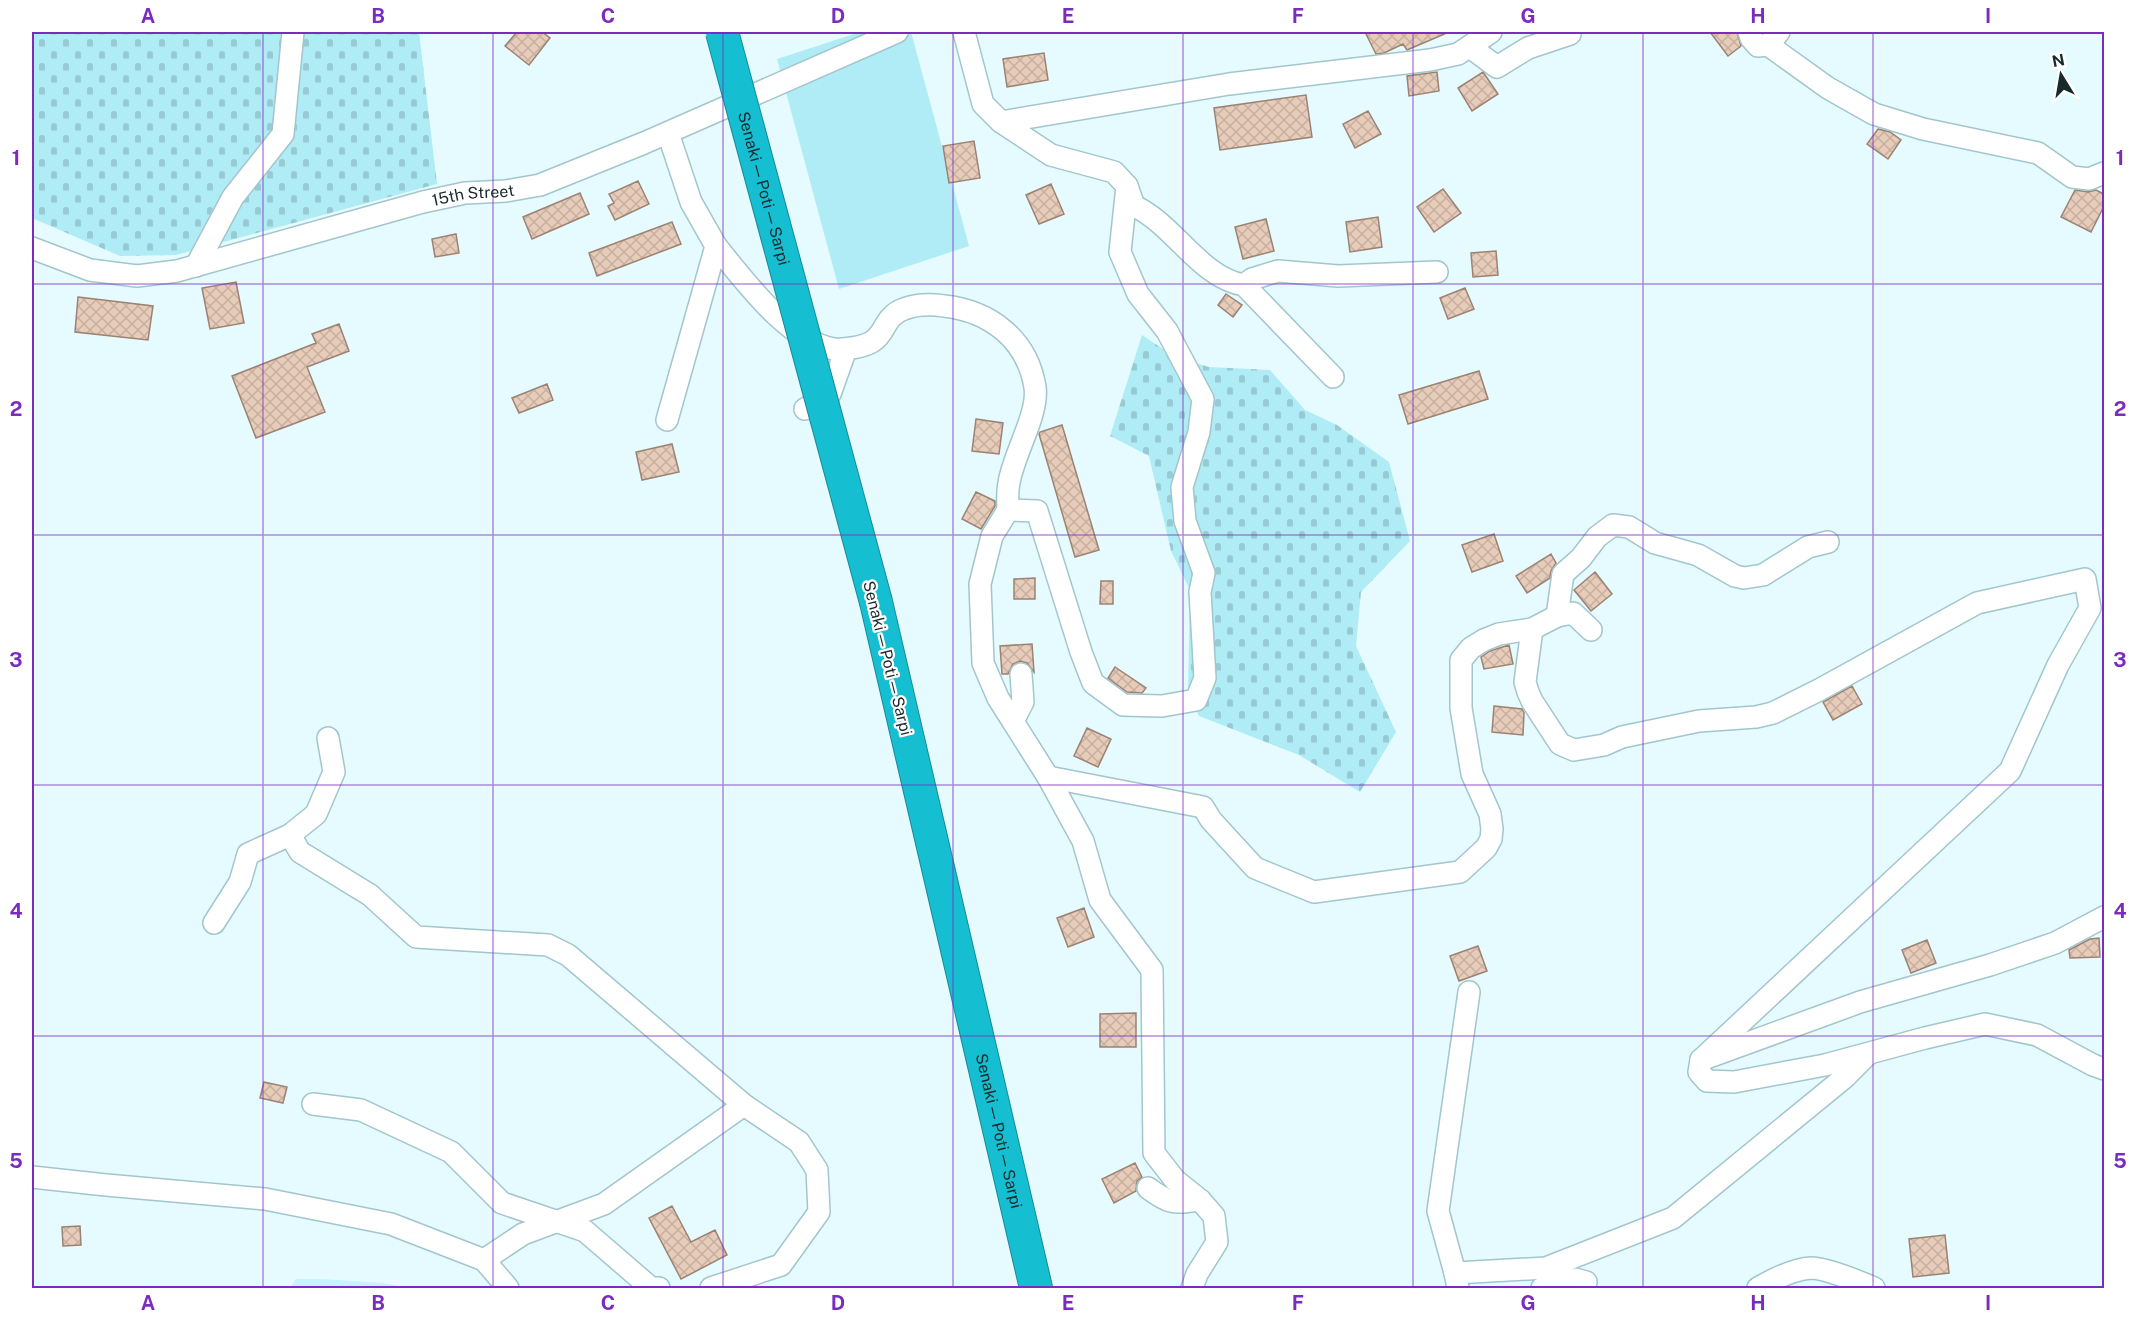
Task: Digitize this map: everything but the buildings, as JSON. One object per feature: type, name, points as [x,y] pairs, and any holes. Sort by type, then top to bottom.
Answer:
[{"type":"highway","name":"Senaki — Poti — Sarpi","points":[[722,32],[876,602],[1036,1288]]},
{"type":"street","points":[[196,266],[233,197],[283,134],[293,32]]},
{"type":"street","name":"15th Street","points":[[32,248],[90,270],[137,276],[177,271],[423,202],[465,193],[506,191],[540,184],[668,133],[897,32]]},
{"type":"street","points":[[964,32],[983,104],[1001,122],[1052,155],[1114,172],[1127,186],[1134,206],[1147,212],[1201,262],[1231,283],[1244,285],[1333,376]]},
{"type":"street","points":[[1001,122],[1229,84],[1430,60],[1458,54],[1491,32]]},
{"type":"street","points":[[1749,32],[1758,46],[1774,38],[1828,88],[1874,114],[1923,129],[2038,153],[2072,177],[2089,178],[2104,173]]},
{"type":"street","points":[[1470,47],[1497,67],[1528,48],[1570,34]]},
{"type":"street","points":[[668,133],[691,202],[716,246],[774,314],[806,338],[832,349],[846,349],[874,341],[891,316],[904,309],[928,304],[964,308],[984,316],[1005,330],[1028,363],[1035,388],[1034,403],[1009,482],[1008,510],[992,536],[980,584],[983,663],[998,698],[1048,777],[1083,841],[1100,900],[1152,970],[1155,1153],[1175,1180],[1200,1200],[1214,1216],[1217,1242],[1197,1274],[1192,1288]]},
{"type":"street","points":[[1008,510],[1037,511],[1081,652],[1093,683],[1123,705],[1162,706],[1196,700],[1206,678],[1200,592],[1204,573],[1185,521],[1182,487],[1199,432],[1203,399],[1167,331],[1138,294],[1120,252],[1127,186]]},
{"type":"street","points":[[667,420],[716,246]]},
{"type":"street","points":[[1244,285],[1252,279],[1278,271],[1338,276],[1437,272]]},
{"type":"street","points":[[805,409],[830,394],[846,349]]},
{"type":"street","points":[[1557,616],[1563,574],[1581,558],[1597,537],[1613,525],[1629,527],[1655,543],[1698,555],[1735,576],[1744,578],[1763,575],[1808,547],[1828,542]]},
{"type":"street","points":[[1532,629],[1525,682],[1528,692],[1560,744],[1574,750],[1604,745],[1622,738],[1699,721],[1756,717],[1773,713],[1977,603],[2085,579],[2090,608],[2058,665],[2010,771],[1701,1060],[1699,1072],[1707,1081],[1734,1082],[1825,1065],[1985,1024],[2037,1035],[2104,1069]]},
{"type":"street","points":[[1048,777],[1203,807],[1211,820],[1255,868],[1314,892],[1460,872],[1486,848],[1491,839],[1492,829],[1490,814],[1472,774],[1461,708],[1461,660],[1472,648],[1484,640],[1499,634],[1532,629],[1557,616],[1573,613],[1591,630]]},
{"type":"street","points":[[1013,721],[1023,702],[1021,674]]},
{"type":"street","points":[[214,923],[240,882],[248,854],[290,835],[316,814],[334,772],[328,738]]},
{"type":"street","points":[[290,835],[300,852],[370,895],[416,937],[548,945],[568,955],[744,1105],[799,1142],[817,1170],[819,1212],[781,1265],[711,1288]]},
{"type":"street","points":[[1701,1060],[1860,1002],[1990,965],[2055,943],[2104,917]]},
{"type":"street","points":[[1469,992],[1438,1211],[1457,1281],[1546,1268],[1673,1218],[1844,1078],[1868,1054]]},
{"type":"street","points":[[313,1104],[361,1110],[451,1152],[502,1203],[585,1231],[651,1288],[659,1288]]},
{"type":"street","points":[[484,1260],[523,1234],[604,1204],[744,1105]]},
{"type":"street","points":[[32,1177],[265,1199],[391,1224],[484,1260],[508,1288]]},
{"type":"street","points":[[1148,1188],[1173,1203],[1200,1200]]},
{"type":"street","points":[[1758,1288],[1775,1278],[1811,1268],[1853,1279],[1874,1288]]},
{"type":"street","points":[[1542,1288],[1575,1279],[1586,1282],[1584,1288]]},
{"type":"shaded area","points":[[296,1279],[383,1283],[408,1288],[290,1288]]},
{"type":"green space","points":[[32,32],[419,32],[437,184],[176,255],[120,256],[32,218]]},
{"type":"green space","points":[[860,32],[911,32],[969,246],[839,289],[777,59]]},
{"type":"green space","points":[[1142,335],[1175,357],[1209,367],[1270,370],[1305,410],[1337,425],[1389,462],[1410,541],[1361,592],[1356,646],[1396,732],[1360,792],[1299,755],[1199,716],[1188,692],[1190,590],[1171,551],[1149,456],[1110,436]]}]
